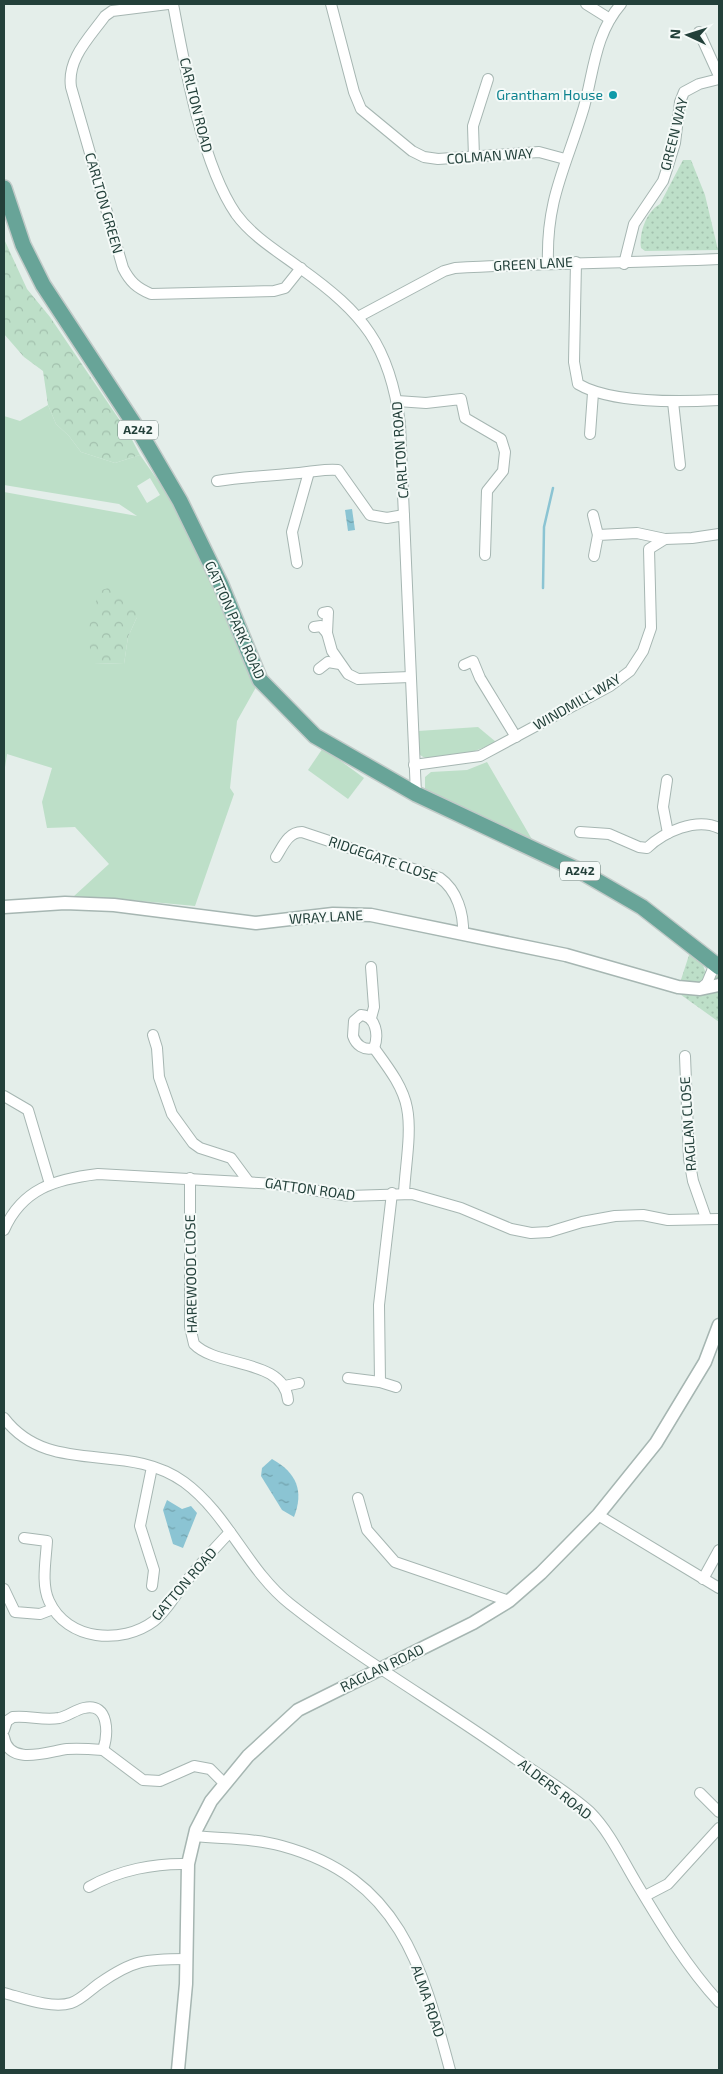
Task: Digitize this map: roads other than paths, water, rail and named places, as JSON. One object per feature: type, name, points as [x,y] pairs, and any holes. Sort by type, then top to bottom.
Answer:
[{"type":"main road","name":"GATTON PARK ROAD","points":[[4,188],[23,245],[43,285],[142,436],[180,501],[221,585],[260,680],[315,736],[416,794],[580,871],[642,907],[717,966]]},
{"type":"street","name":"CARLTON GREEN","points":[[168,4],[112,11],[105,16],[74,60],[69,73],[71,87],[128,278],[138,288],[151,294],[274,291],[285,288],[301,268]]},
{"type":"street","name":"CARLTON ROAD","points":[[173,4],[199,118],[220,186],[245,224],[274,249],[330,290],[367,327],[386,361],[395,389],[404,515],[416,794]]},
{"type":"street","name":"COLMAN WAY","points":[[331,4],[354,92],[366,115],[412,151],[438,160],[539,152],[565,159]]},
{"type":"street","points":[[586,4],[610,18]]},
{"type":"street","points":[[548,262],[550,214],[565,159],[583,108],[598,43],[610,18],[621,4]]},
{"type":"street","points":[[699,32],[719,78]]},
{"type":"street","name":"GREEN WAY","points":[[624,264],[634,224],[662,181],[667,169],[675,143],[680,102],[684,92],[699,84],[719,78]]},
{"type":"street","points":[[474,157],[473,126],[488,79]]},
{"type":"street","name":"GREEN LANE","points":[[358,317],[444,271],[455,268],[548,262],[624,264],[719,259]]},
{"type":"street","points":[[576,262],[574,362],[578,384],[593,393],[673,402],[719,400]]},
{"type":"street","points":[[590,434],[593,393]]},
{"type":"street","points":[[397,401],[426,403],[461,394],[465,418],[502,439],[505,452],[503,471],[486,491],[485,555]]},
{"type":"street","points":[[673,402],[680,465]]},
{"type":"street","points":[[217,482],[254,475],[309,472],[322,468],[338,470],[370,515],[387,518],[404,515]]},
{"type":"street","points":[[297,563],[292,532],[309,472]]},
{"type":"street","points":[[593,515],[598,535],[594,556]]},
{"type":"street","points":[[598,535],[637,533],[665,539],[719,534]]},
{"type":"street","points":[[637,533],[649,549],[665,539]]},
{"type":"street","name":"WINDMILL WAY","points":[[414,765],[480,756],[610,686],[630,671],[643,651],[651,628],[649,549]]},
{"type":"street","points":[[323,613],[328,612],[327,633],[332,651],[348,674],[358,679],[410,677]]},
{"type":"street","points":[[314,627],[321,626],[327,633]]},
{"type":"street","points":[[472,661],[480,678],[516,737]]},
{"type":"street","points":[[319,669],[328,662],[340,664]]},
{"type":"street","points":[[667,780],[662,808],[668,833]]},
{"type":"street","points":[[580,832],[609,834],[639,847],[647,848],[659,836],[689,826],[713,825],[719,828]]},
{"type":"street","name":"RIDGEGATE CLOSE","points":[[276,857],[292,834],[307,833],[440,878],[449,886],[460,908],[463,934]]},
{"type":"street","name":"WRAY LANE","points":[[4,907],[65,903],[114,905],[256,923],[333,914],[371,915],[566,955],[666,984],[700,988],[719,985]]},
{"type":"street","points":[[700,988],[707,983],[717,966]]},
{"type":"street","points":[[371,967],[374,1007],[371,1018],[376,1038],[374,1048],[392,1072],[408,1108],[404,1193]]},
{"type":"street","points":[[371,1018],[361,1015],[354,1021],[352,1031],[355,1041],[360,1046],[370,1050],[374,1048]]},
{"type":"street","points":[[153,1035],[157,1048],[159,1077],[172,1114],[193,1143],[200,1148],[231,1158],[248,1181]]},
{"type":"street","name":"RAGLAN CLOSE","points":[[685,1056],[689,1159],[693,1181],[706,1218]]},
{"type":"street","points":[[4,1096],[28,1110],[50,1184]]},
{"type":"street","name":"GATTON ROAD","points":[[4,1230],[11,1215],[21,1201],[32,1193],[50,1184],[80,1176],[98,1174],[248,1181],[349,1196],[404,1193],[461,1208],[511,1229],[531,1233],[549,1232],[582,1222],[615,1216],[643,1215],[668,1220],[719,1219]]},
{"type":"street","name":"HAREWOOD CLOSE","points":[[190,1178],[190,1327],[194,1344],[206,1352],[273,1375],[285,1386]]},
{"type":"street","points":[[380,1382],[378,1305],[392,1193]]},
{"type":"street","name":"RAGLAN ROAD","points":[[178,2070],[186,1959],[188,1864],[194,1836],[206,1809],[224,1783],[298,1710],[473,1624],[509,1601],[555,1559],[598,1515],[637,1468],[675,1414],[705,1362],[719,1325]]},
{"type":"street","points":[[348,1378],[380,1382],[396,1387]]},
{"type":"street","points":[[288,1400],[285,1386],[299,1382]]},
{"type":"street","points":[[4,1418],[19,1434],[45,1450],[71,1455],[113,1458],[152,1467],[182,1480],[203,1497],[267,1582],[288,1603],[381,1668]]},
{"type":"street","points":[[152,1467],[140,1526],[154,1570],[152,1586]]},
{"type":"street","points":[[358,1498],[367,1530],[395,1562],[509,1601]]},
{"type":"street","points":[[598,1515],[719,1588]]},
{"type":"street","name":"GATTON ROAD","points":[[53,1610],[71,1626],[87,1633],[118,1636],[131,1634],[156,1620],[205,1557],[230,1532]]},
{"type":"street","points":[[4,1588],[15,1612],[40,1614],[53,1610],[48,1600],[45,1582],[47,1541],[24,1538]]},
{"type":"street","points":[[703,1579],[719,1550]]},
{"type":"street","name":"ALDERS ROAD","points":[[381,1668],[495,1744],[591,1813],[611,1840],[683,1957],[719,2002]]},
{"type":"street","points":[[4,1730],[8,1721],[13,1717],[59,1718],[86,1707],[93,1708],[99,1710],[106,1720],[107,1730],[103,1750]]},
{"type":"street","points":[[4,1737],[8,1747],[23,1755],[38,1755],[66,1749],[103,1750],[143,1780],[160,1781],[194,1766],[210,1769],[224,1783]]},
{"type":"street","points":[[700,1794],[719,1812]]},
{"type":"street","points":[[644,1896],[668,1884],[719,1828]]},
{"type":"street","name":"ALMA ROAD","points":[[194,1836],[280,1846],[323,1860],[368,1891],[398,1927],[419,1968],[434,2012],[450,2070]]},
{"type":"street","points":[[90,1887],[117,1875],[156,1865],[188,1864]]},
{"type":"street","points":[[4,1993],[60,2005],[73,2003],[112,1975],[135,1962],[186,1959]]},
{"type":"water","points":[[352,509],[355,530],[348,531],[345,510]]},
{"type":"water","points":[[272,1459],[287,1470],[296,1484],[298,1499],[294,1517],[282,1510],[261,1476],[262,1468]]},
{"type":"water","points":[[167,1500],[182,1509],[191,1506],[197,1513],[183,1548],[173,1544],[163,1510]]},
{"type":"waterway","points":[[543,588],[544,527],[553,488]]},
{"type":"place","name":"Grantham House","points":[[613,95]]}]
